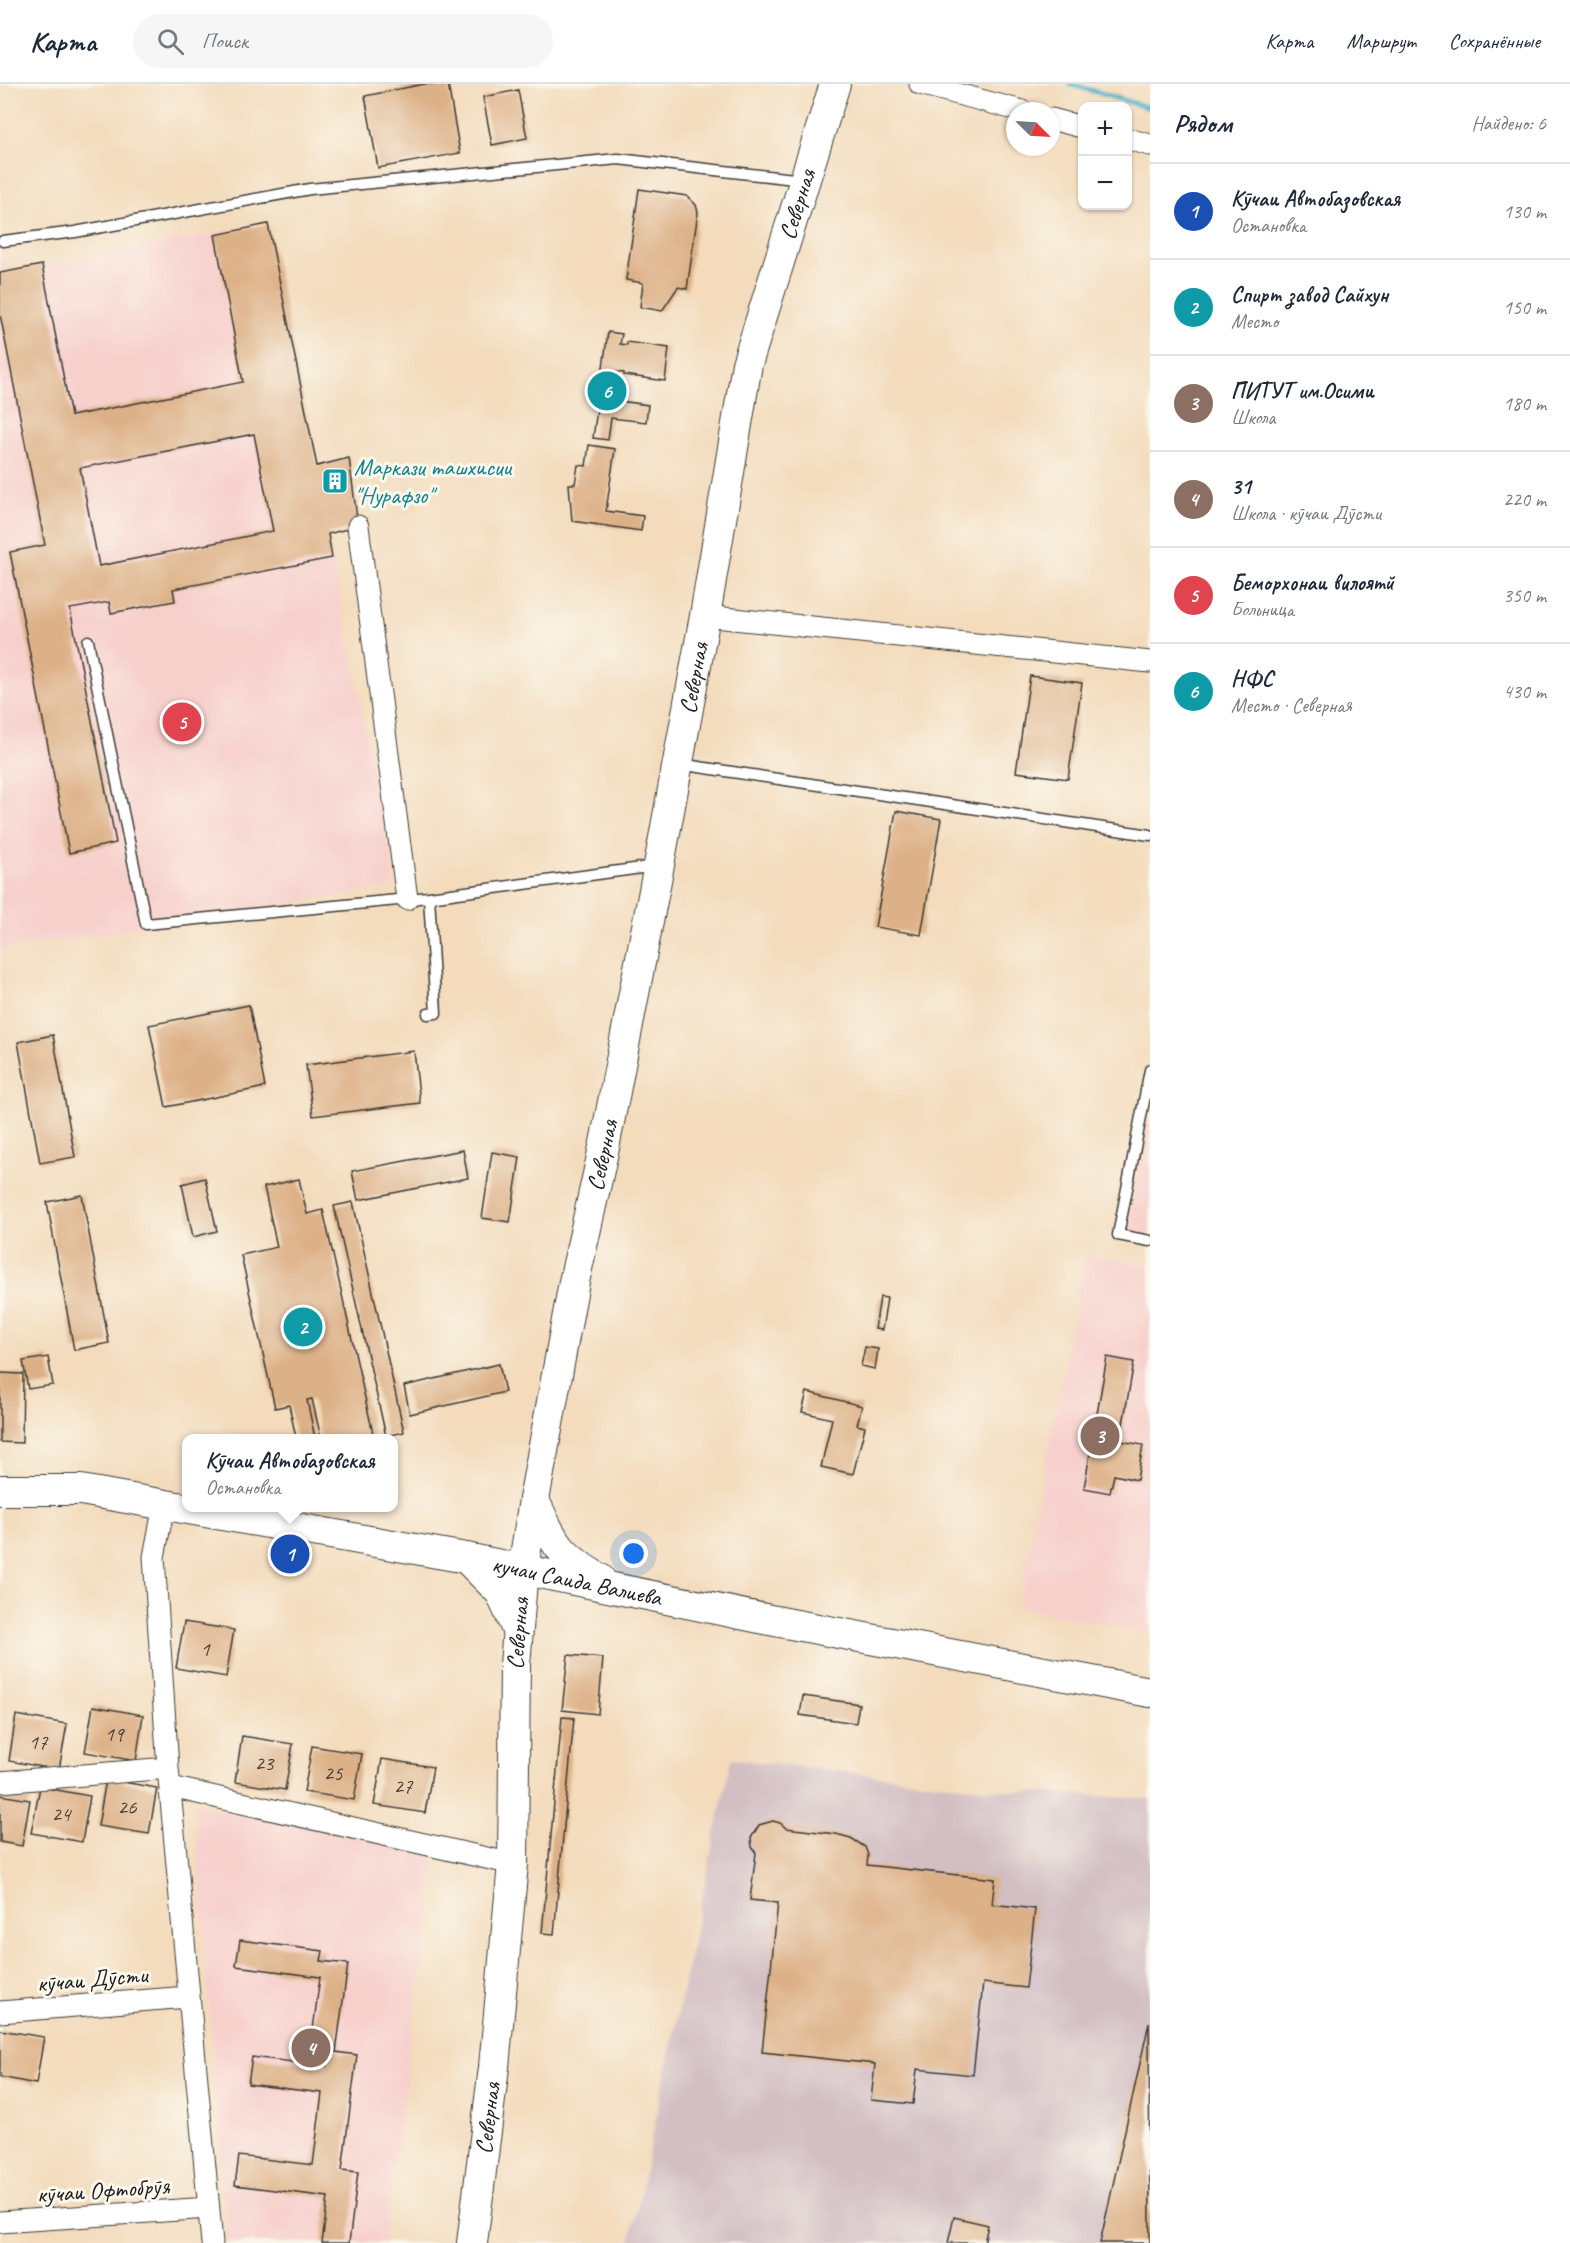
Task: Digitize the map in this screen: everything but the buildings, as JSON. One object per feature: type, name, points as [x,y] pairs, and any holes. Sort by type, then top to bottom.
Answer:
[{"type":"main road","name":"Северная","points":[[472,2243],[494,2067],[513,1864],[517,1630],[534,1500],[574,1282],[605,1143],[659,865],[705,616],[747,364],[835,84]]},
{"type":"main road","name":"кучаи Саида Валиева","points":[[0,1490],[81,1490],[182,1508]]},
{"type":"main road","points":[[534,1500],[548,1531],[566,1556],[613,1587]]},
{"type":"main road","name":"кучаи Саида Валиева","points":[[204,1512],[524,1569],[770,1620],[1150,1692]]},
{"type":"main road","points":[[466,1558],[501,1593],[517,1630]]},
{"type":"street","points":[[920,84],[1006,107]]},
{"type":"street","points":[[1060,121],[1078,126]]},
{"type":"street","points":[[1132,140],[1150,145]]},
{"type":"street","points":[[358,526],[407,899]]},
{"type":"street","points":[[705,616],[1150,662]]},
{"type":"street","points":[[164,1505],[154,1557],[169,1778],[212,2243]]},
{"type":"street","points":[[0,1782],[169,1778],[513,1864]]},
{"type":"street","name":"кӯчаи Дӯсти","points":[[0,2012],[188,1997]]},
{"type":"street","name":"кӯчаи Офтобрӯя","points":[[0,2222],[209,2208]]},
{"type":"lane","points":[[3,241],[75,232],[310,189],[618,159],[803,180]]},
{"type":"lane","points":[[88,641],[146,924],[429,897],[659,865]]},
{"type":"lane","points":[[677,763],[1150,835]]},
{"type":"lane","points":[[428,1014],[436,1013],[429,897]]},
{"type":"lane","points":[[1150,1070],[1118,1235],[1150,1241]]},
{"type":"shaded area","points":[[268,224],[316,465],[349,458],[352,496],[328,534],[396,886],[0,950],[0,251],[5,272]]},
{"type":"shaded area","points":[[1150,1108],[1150,1235],[1125,1230]]},
{"type":"shaded area","points":[[1085,1254],[1150,1266],[1150,1633],[1018,1607]]},
{"type":"shaded area","points":[[731,1759],[999,1790],[1150,1799],[1150,2243],[630,2243]]},
{"type":"shaded area","points":[[194,1804],[436,1854],[384,2243],[227,2243]]},
{"type":"waterway","points":[[1070,84],[1150,108]]},
{"type":"place","name":"НФС","points":[[607,391]]},
{"type":"place","name":"Маркази ташхисии \"Нурафзо\"","points":[[335,481]]},
{"type":"place","name":"Беморхонаи вилоятй","points":[[182,722]]},
{"type":"place","name":"Спирт завод Сайхун","points":[[303,1327]]},
{"type":"place","name":"ПИТУТ им.Осими","points":[[1100,1436]]},
{"type":"place","name":"Кӯчаи Автобазовская","points":[[290,1554]]},
{"type":"place","name":"31","points":[[311,2048]]}]
